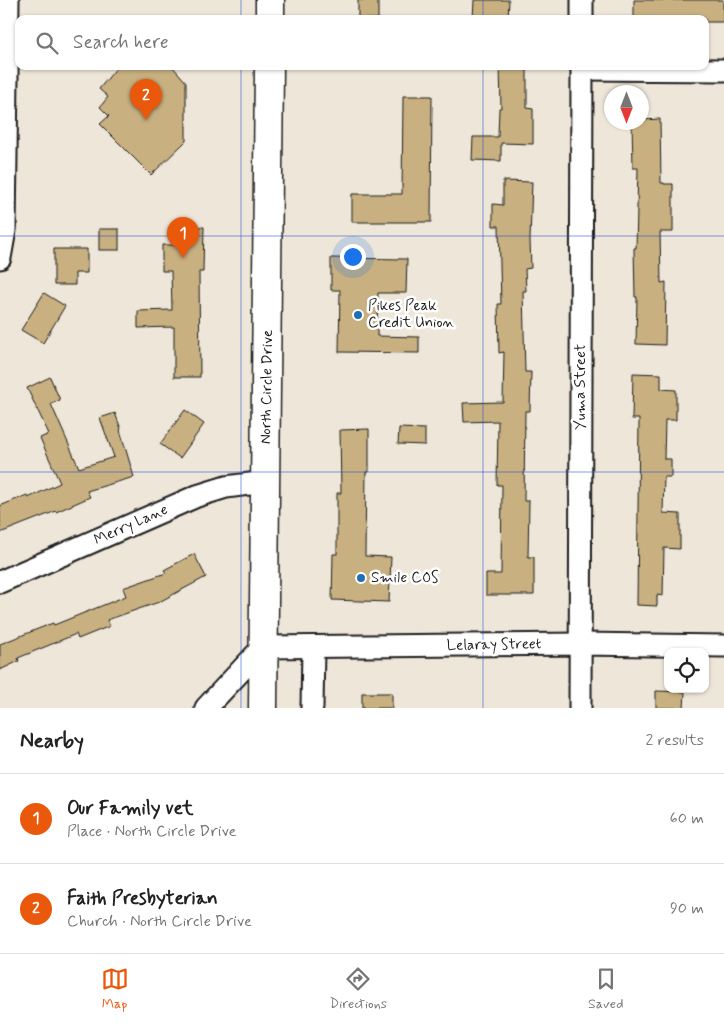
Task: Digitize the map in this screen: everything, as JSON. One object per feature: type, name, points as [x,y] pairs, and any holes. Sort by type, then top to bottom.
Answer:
[{"type":"main road","points":[[270,0],[270,15]]},
{"type":"main road","name":"North Circle Drive","points":[[262,708],[270,70]]},
{"type":"street","points":[[0,258],[5,223],[8,0]]},
{"type":"street","points":[[582,0],[582,15]]},
{"type":"street","name":"Yuma Street","points":[[580,708],[582,70]]},
{"type":"street","points":[[709,70],[724,70]]},
{"type":"street","name":"Merry Lane","points":[[0,582],[197,496],[226,487],[266,482]]},
{"type":"street","name":"Lelaray Street","points":[[263,647],[581,644],[724,646]]},
{"type":"street","points":[[206,708],[263,647]]},
{"type":"street","points":[[312,708],[313,647]]},
{"type":"building","points":[[358,0],[378,0],[378,15],[358,15]]},
{"type":"building","points":[[474,0],[509,0],[508,15],[473,15]]},
{"type":"building","points":[[634,0],[723,0],[723,22],[709,22],[709,15],[634,15]]},
{"type":"building","points":[[115,70],[176,70],[186,82],[186,141],[151,175],[100,124],[109,116],[100,107],[108,97],[99,89]]},
{"type":"building","points":[[500,70],[527,70],[527,108],[533,109],[533,144],[501,143],[501,161],[472,160],[473,137],[498,137],[499,108],[501,108]]},
{"type":"building","points":[[403,96],[432,96],[431,222],[352,222],[352,194],[402,194]]},
{"type":"building","points":[[660,119],[661,183],[673,184],[673,232],[660,232],[661,283],[666,282],[665,345],[636,344],[637,297],[635,297],[634,248],[636,248],[638,168],[633,168],[632,130],[649,130],[649,120]]},
{"type":"building","points":[[503,181],[532,182],[531,268],[525,269],[526,291],[523,291],[525,372],[531,372],[530,411],[525,411],[524,501],[529,501],[528,557],[534,557],[534,595],[486,595],[486,574],[501,574],[502,485],[497,485],[498,421],[464,422],[463,403],[503,402],[504,352],[499,353],[498,304],[501,304],[499,226],[493,226],[493,204],[503,205]]},
{"type":"building","points":[[176,226],[204,227],[203,272],[199,272],[200,377],[174,377],[174,327],[138,328],[138,311],[172,310],[171,271],[162,271],[162,245],[176,245]]},
{"type":"building","points":[[99,229],[119,229],[119,250],[99,250]]},
{"type":"building","points":[[54,249],[87,249],[87,273],[75,273],[75,285],[54,285]]},
{"type":"building","name":"Pikes Peak Credit Union","points":[[331,258],[407,259],[406,293],[378,293],[377,336],[419,337],[419,353],[339,352],[340,290],[331,290]]},
{"type":"building","points":[[44,293],[65,306],[43,343],[21,330]]},
{"type":"building","points":[[633,373],[661,374],[661,389],[676,390],[676,420],[665,420],[664,459],[671,459],[671,477],[664,477],[663,513],[680,514],[680,549],[664,548],[663,596],[657,595],[657,606],[637,605],[639,419],[632,419]]},
{"type":"building","points":[[50,377],[60,400],[51,404],[79,468],[114,457],[100,418],[115,413],[134,477],[87,491],[90,497],[0,533],[0,506],[27,495],[28,498],[60,483],[40,438],[49,434],[27,388]]},
{"type":"building","points":[[185,410],[204,424],[180,458],[160,444]]},
{"type":"building","points":[[399,428],[425,429],[425,445],[398,444]]},
{"type":"building","points":[[369,429],[369,472],[366,472],[365,556],[391,557],[389,602],[332,600],[333,554],[337,554],[337,493],[341,493],[340,430]]},
{"type":"building","points":[[194,554],[206,577],[159,602],[107,620],[110,626],[78,639],[76,634],[18,658],[19,661],[0,670],[0,644],[126,596],[123,588],[166,573],[164,570]]},
{"type":"building","points":[[656,691],[685,693],[684,708],[656,708]]},
{"type":"building","points":[[362,693],[392,693],[392,708],[362,708]]},
{"type":"place","name":"Faith Presbyterian","points":[[146,120]]},
{"type":"place","name":"Our Family vet","points":[[183,258]]},
{"type":"place","name":"Pikes Peak Credit Union","points":[[358,315]]},
{"type":"place","name":"Smile COS","points":[[361,578]]}]
